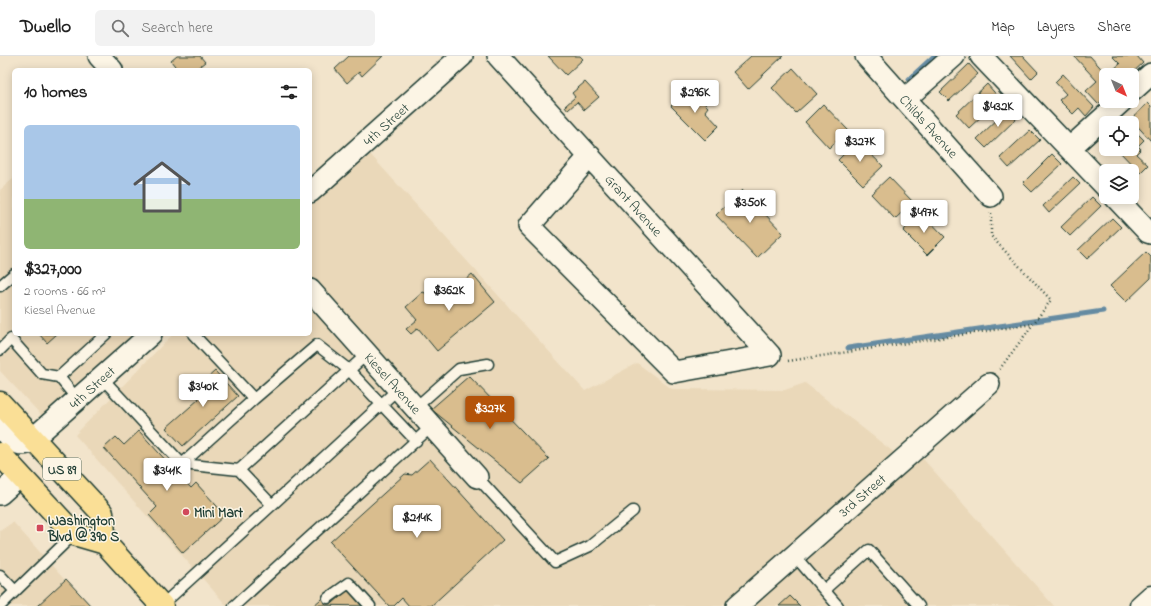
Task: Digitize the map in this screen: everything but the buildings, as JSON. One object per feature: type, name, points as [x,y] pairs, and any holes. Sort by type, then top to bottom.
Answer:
[{"type":"main road","name":"US 89","points":[[0,403],[102,513],[105,543]]},
{"type":"main road","name":"US 89","points":[[0,454],[74,534]]},
{"type":"main road","points":[[74,534],[105,543],[162,606]]},
{"type":"main road","points":[[1141,606],[1151,597]]},
{"type":"street","points":[[99,56],[110,68]]},
{"type":"street","name":"4th Street","points":[[312,190],[462,56]]},
{"type":"street","name":"Grant Avenue","points":[[498,56],[770,355]]},
{"type":"street","name":"Childs Avenue","points":[[866,56],[991,196]]},
{"type":"street","points":[[905,99],[954,56]]},
{"type":"street","points":[[981,56],[1099,179]]},
{"type":"street","points":[[1139,85],[1151,74]]},
{"type":"street","points":[[1070,148],[1114,108]]},
{"type":"street","points":[[590,156],[529,226],[674,372],[770,355]]},
{"type":"street","points":[[1122,204],[1148,232],[1151,233]]},
{"type":"street","name":"Kiesel Avenue","points":[[312,292],[477,476]]},
{"type":"street","name":"4th Street","points":[[33,439],[149,336]]},
{"type":"street","name":"3rd Street","points":[[737,606],[988,384]]},
{"type":"street","points":[[0,427],[14,442],[22,445],[33,439]]},
{"type":"street","points":[[0,494],[20,476]]},
{"type":"lane","points":[[0,286],[12,276]]},
{"type":"lane","points":[[59,377],[104,336]]},
{"type":"lane","points":[[195,336],[254,399]]},
{"type":"lane","points":[[0,350],[11,339],[42,374],[59,377],[78,400]]},
{"type":"lane","points":[[182,464],[317,345],[349,370],[416,440]]},
{"type":"lane","points":[[238,470],[367,354]]},
{"type":"lane","points":[[415,408],[459,369],[488,364]]},
{"type":"lane","points":[[102,378],[182,464],[238,470],[272,505]]},
{"type":"lane","points":[[162,606],[398,389]]},
{"type":"lane","points":[[234,606],[432,426]]},
{"type":"lane","points":[[477,476],[486,489],[555,562],[590,546],[633,511]]},
{"type":"lane","points":[[0,606],[74,534]]},
{"type":"lane","points":[[824,590],[869,550],[919,606]]},
{"type":"lane","points":[[794,555],[838,606]]},
{"type":"lane","points":[[0,575],[15,591]]},
{"type":"lane","points":[[328,598],[349,583],[370,606]]},
{"type":"path","points":[[988,384],[1051,300],[991,236],[991,196]]},
{"type":"path","points":[[770,355],[770,364],[1032,324]]},
{"type":"shaded area","points":[[369,153],[585,391],[637,363],[672,389],[785,390],[805,383],[896,454],[721,606],[227,606],[75,435],[171,336],[312,336],[312,204]]},
{"type":"shaded area","points":[[12,180],[12,336],[134,336],[44,418],[0,371],[0,190]]},
{"type":"shaded area","points":[[917,452],[1054,606],[748,606]]},
{"type":"shaded area","points":[[13,522],[88,606],[0,606],[0,531]]},
{"type":"waterway","points":[[909,79],[934,56]]},
{"type":"waterway","points":[[848,348],[1103,311]]},
{"type":"place","name":"Mini Mart","points":[[186,512]]},
{"type":"place","name":"Washington Blvd @ 390 S","points":[[40,528]]}]
